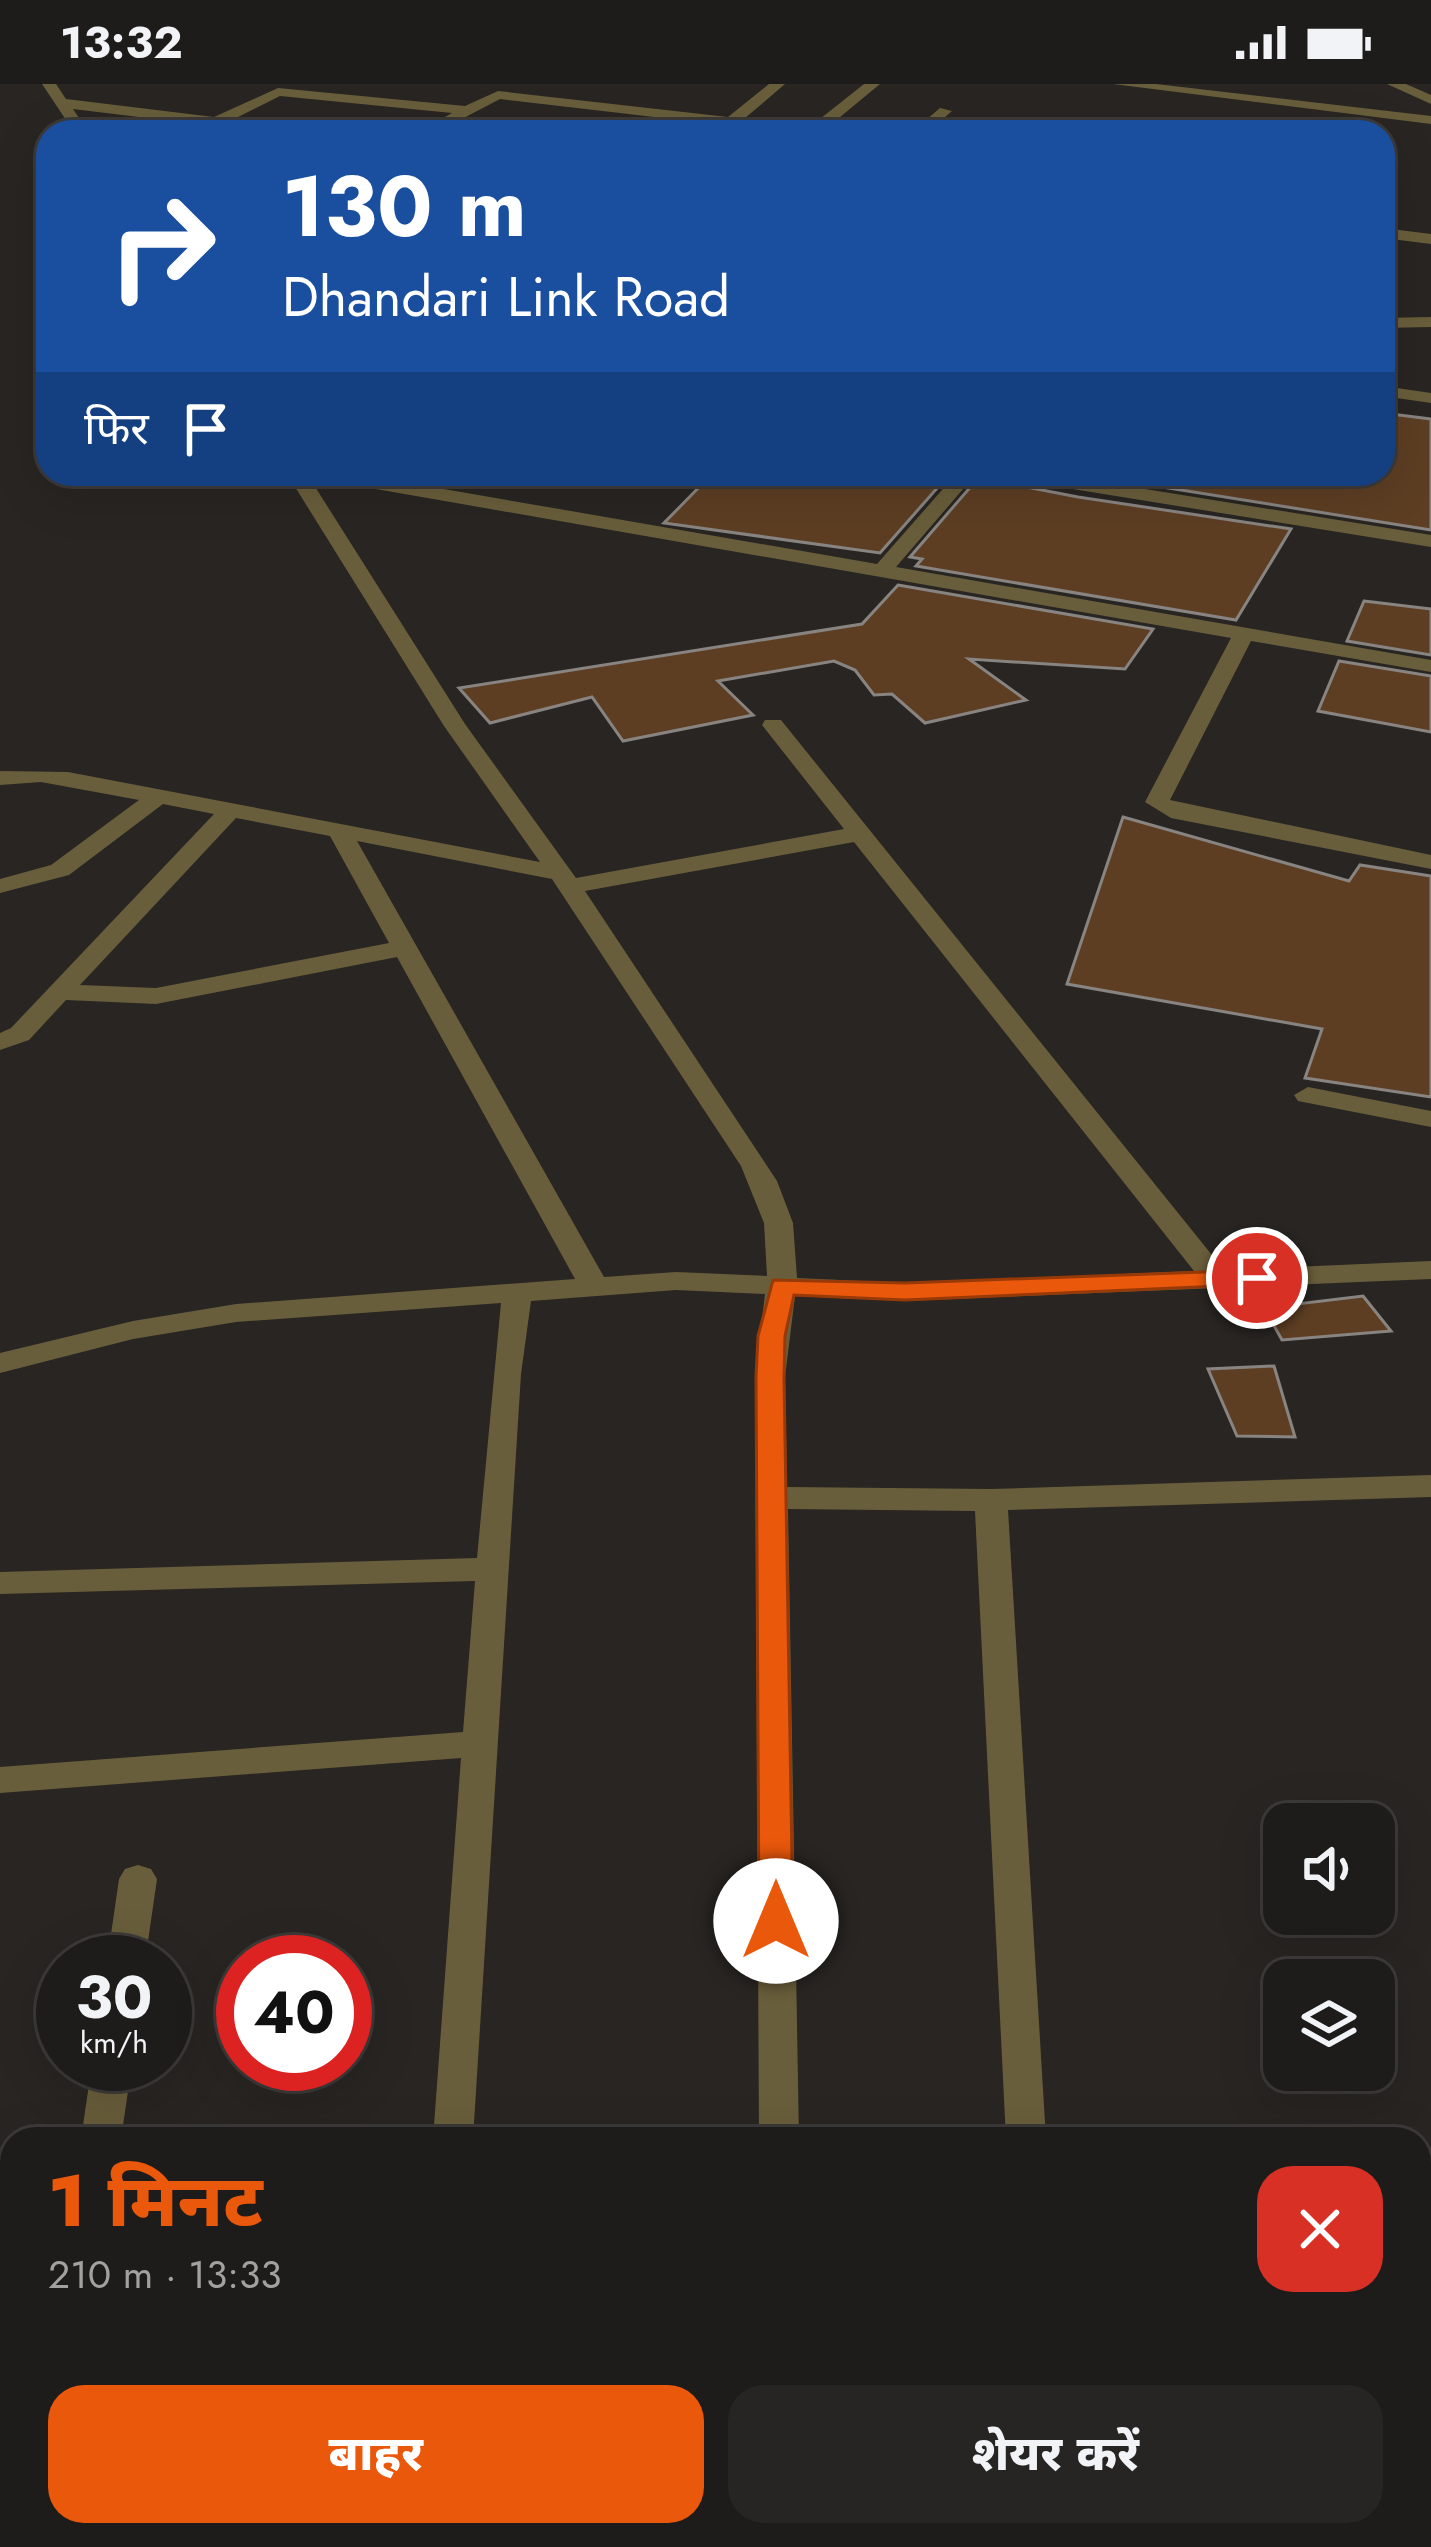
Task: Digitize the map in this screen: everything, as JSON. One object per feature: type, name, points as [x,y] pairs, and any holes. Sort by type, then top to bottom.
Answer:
[{"type":"street","points":[[49,84],[73,120]]},
{"type":"street","points":[[733,120],[778,84]]},
{"type":"street","points":[[828,120],[873,84]]},
{"type":"street","points":[[1120,84],[1431,120]]},
{"type":"street","points":[[1394,84],[1431,100]]},
{"type":"street","points":[[220,120],[278,92],[464,110]]},
{"type":"street","points":[[447,120],[498,95],[714,120]]},
{"type":"street","points":[[1171,102],[1332,120]]},
{"type":"street","points":[[62,103],[200,120]]},
{"type":"street","points":[[934,120],[945,111]]},
{"type":"street","points":[[1395,127],[1431,131]]},
{"type":"street","points":[[1395,234],[1431,239]]},
{"type":"street","points":[[1395,322],[1431,322]]},
{"type":"street","points":[[1395,393],[1431,398]]},
{"type":"street","points":[[305,486],[455,726],[565,880],[776,1202],[784,1237],[782,1286],[772,1336],[778,2127]]},
{"type":"street","points":[[393,486],[1431,667]]},
{"type":"street","points":[[882,571],[956,486]]},
{"type":"street","points":[[1091,486],[1431,541]]},
{"type":"street","points":[[1244,634],[1157,802],[1171,811],[1431,862]]},
{"type":"street","points":[[773,725],[1217,1280]]},
{"type":"street","points":[[0,778],[40,775],[159,796],[565,880],[857,834]]},
{"type":"street","points":[[0,886],[60,870],[159,796]]},
{"type":"street","points":[[0,1042],[15,1039],[231,810]]},
{"type":"street","points":[[339,831],[594,1286]]},
{"type":"street","points":[[59,992],[156,996],[405,948]]},
{"type":"street","points":[[1308,1095],[1431,1119]]},
{"type":"street","points":[[0,1363],[133,1330],[236,1313],[594,1286],[693,1281],[905,1292],[1431,1270]]},
{"type":"street","points":[[454,2127],[506,1374],[517,1293]]},
{"type":"street","points":[[772,1498],[991,1500],[1431,1486]]},
{"type":"street","points":[[991,1500],[1025,2127]]},
{"type":"street","points":[[0,1582],[493,1569]]},
{"type":"street","points":[[0,1780],[481,1744]]},
{"type":"street","points":[[130,1935],[138,1880]]},
{"type":"street","points":[[103,2127],[108,2091]]},
{"type":"building","points":[[1395,414],[1431,419],[1431,530],[1156,486],[1395,486]]},
{"type":"building","points":[[700,486],[939,486],[880,553],[664,523]]},
{"type":"building","points":[[971,486],[1021,486],[1291,529],[1236,620],[916,566],[922,559],[910,557]]},
{"type":"building","points":[[898,585],[1153,629],[1125,669],[969,659],[1026,700],[925,723],[892,694],[874,695],[855,670],[834,661],[718,681],[753,715],[623,741],[592,697],[490,723],[459,688],[862,624]]},
{"type":"building","points":[[1364,601],[1431,609],[1431,655],[1347,641]]},
{"type":"building","points":[[1339,661],[1431,676],[1431,732],[1318,711]]},
{"type":"building","points":[[1123,817],[1349,881],[1360,865],[1431,876],[1431,1097],[1305,1078],[1322,1029],[1067,984]]},
{"type":"building","points":[[1363,1296],[1391,1331],[1282,1340],[1264,1308]]},
{"type":"building","points":[[1274,1366],[1295,1437],[1237,1436],[1208,1369]]},
{"type":"route","points":[[776,1921],[770,1377],[782,1286],[905,1292],[1257,1278]]}]
